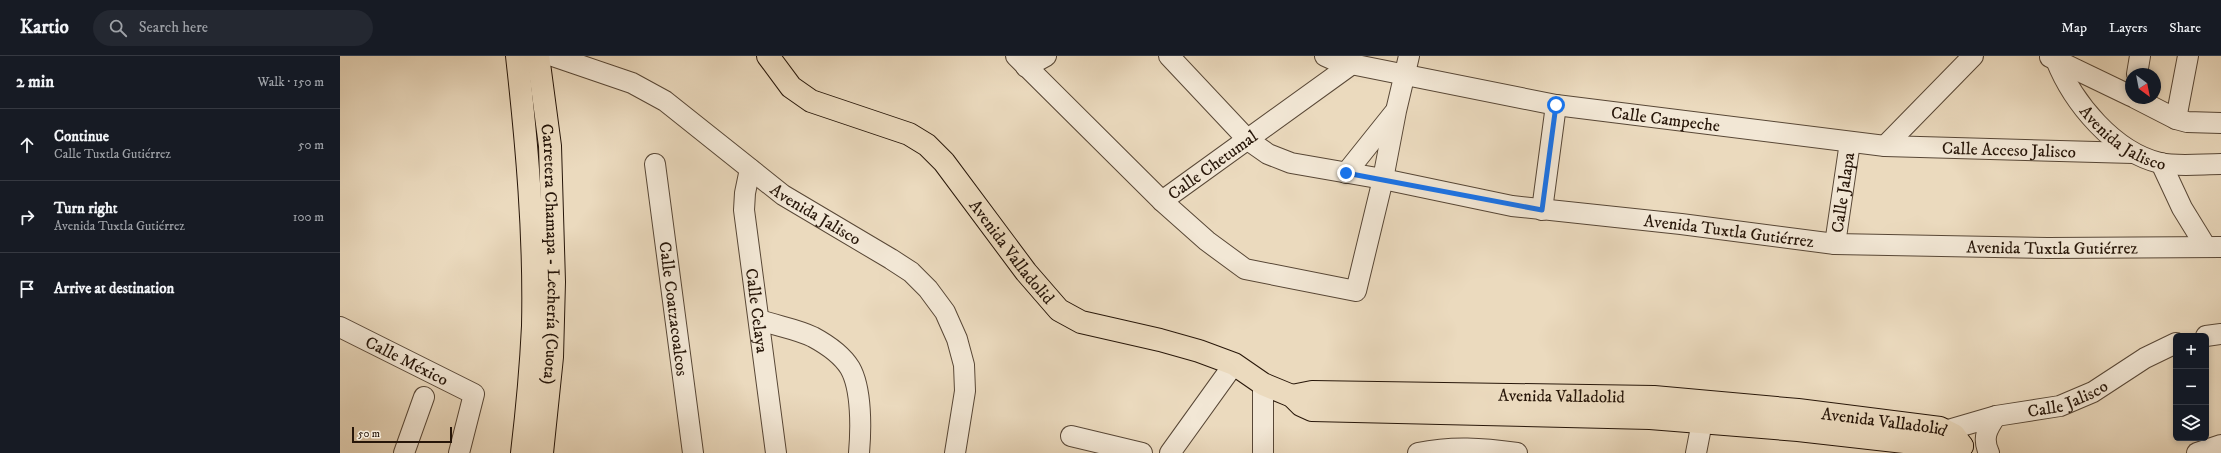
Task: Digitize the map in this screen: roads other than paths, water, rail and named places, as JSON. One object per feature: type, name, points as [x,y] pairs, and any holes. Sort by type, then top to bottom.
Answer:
[{"type":"main road","name":"Carretera Chamapa - Lechería (Cuota)","points":[[517,56],[527,148],[532,260],[533,326],[529,393],[522,453]]},
{"type":"main road","name":"Carretera Chamapa - Lechería (Cuota)","points":[[538,56],[550,146],[554,282],[552,357],[542,453]]},
{"type":"main road","name":"Avenida Valladolid","points":[[768,56],[791,88],[811,101],[909,134],[927,145],[944,162],[1026,272],[1059,310],[1081,322],[1160,340],[1199,351],[1234,364],[1263,384],[1292,396],[1301,405],[1312,410],[1650,418],[1798,430],[1948,447],[1963,443]]},
{"type":"main road","name":"Avenida Valladolid","points":[[1292,396],[1312,392],[1654,397],[1798,410],[1963,443]]},
{"type":"street","name":"Avenida Jalisco","points":[[553,56],[648,90],[795,203],[911,272],[928,289],[945,312],[957,339],[964,365],[965,391],[955,453]]},
{"type":"street","points":[[1021,61],[1046,56]]},
{"type":"street","name":"Avenida Tuxtla Gutiérrez","points":[[1169,56],[1248,140],[1268,154],[1291,163],[1383,179],[1542,210],[1682,224],[1835,244],[2048,248],[2214,247]]},
{"type":"street","name":"Calle Campeche","points":[[1325,56],[1352,64],[1403,75],[1556,105],[1795,133],[1885,146]]},
{"type":"street","points":[[1162,201],[1207,241],[1244,270],[1356,291],[1383,179],[1403,75],[1409,56]]},
{"type":"street","points":[[1885,146],[1973,56]]},
{"type":"street","points":[[2138,68],[2140,56]]},
{"type":"street","points":[[2176,119],[2188,56]]},
{"type":"street","name":"Avenida Jalisco","points":[[2053,58],[2064,80],[2078,102],[2104,130],[2133,153],[2160,163],[2221,164]]},
{"type":"street","points":[[2053,58],[2125,93]]},
{"type":"street","name":"Calle Chetumal","points":[[1021,61],[1162,201],[1352,64]]},
{"type":"street","points":[[2147,104],[2176,119],[2187,122],[2221,122]]},
{"type":"street","points":[[1542,210],[1556,105]]},
{"type":"street","points":[[1346,173],[1396,111]]},
{"type":"street","name":"Calle Jalapa","points":[[1835,244],[1850,142]]},
{"type":"street","name":"Calle Acceso Jalisco","points":[[1885,146],[2133,153]]},
{"type":"street","points":[[2160,163],[2182,208],[2214,247]]},
{"type":"street","name":"Calle Coatzacoalcos","points":[[655,164],[693,453]]},
{"type":"street","name":"Calle Celaya","points":[[750,168],[745,193],[744,210],[760,320],[776,453]]},
{"type":"street","points":[[760,320],[812,336],[834,350],[850,368],[858,393],[860,412],[859,453]]},
{"type":"street","name":"Calle México","points":[[340,327],[474,394],[459,453]]},
{"type":"street","points":[[2209,336],[2221,334]]},
{"type":"street","name":"Calle Jalisco","points":[[1963,443],[1996,416],[2060,406],[2093,392],[2145,358],[2173,344]]},
{"type":"street","points":[[1170,453],[1234,364]]},
{"type":"street","points":[[1263,384],[1263,453]]},
{"type":"street","points":[[404,453],[424,397]]},
{"type":"street","points":[[1989,453],[1985,445],[1985,436],[1996,416]]},
{"type":"street","points":[[1696,453],[1702,422]]},
{"type":"street","points":[[1071,436],[1142,453]]},
{"type":"street","points":[[2197,453],[2221,445]]},
{"type":"street","points":[[1418,453],[1458,447],[1517,453]]}]
